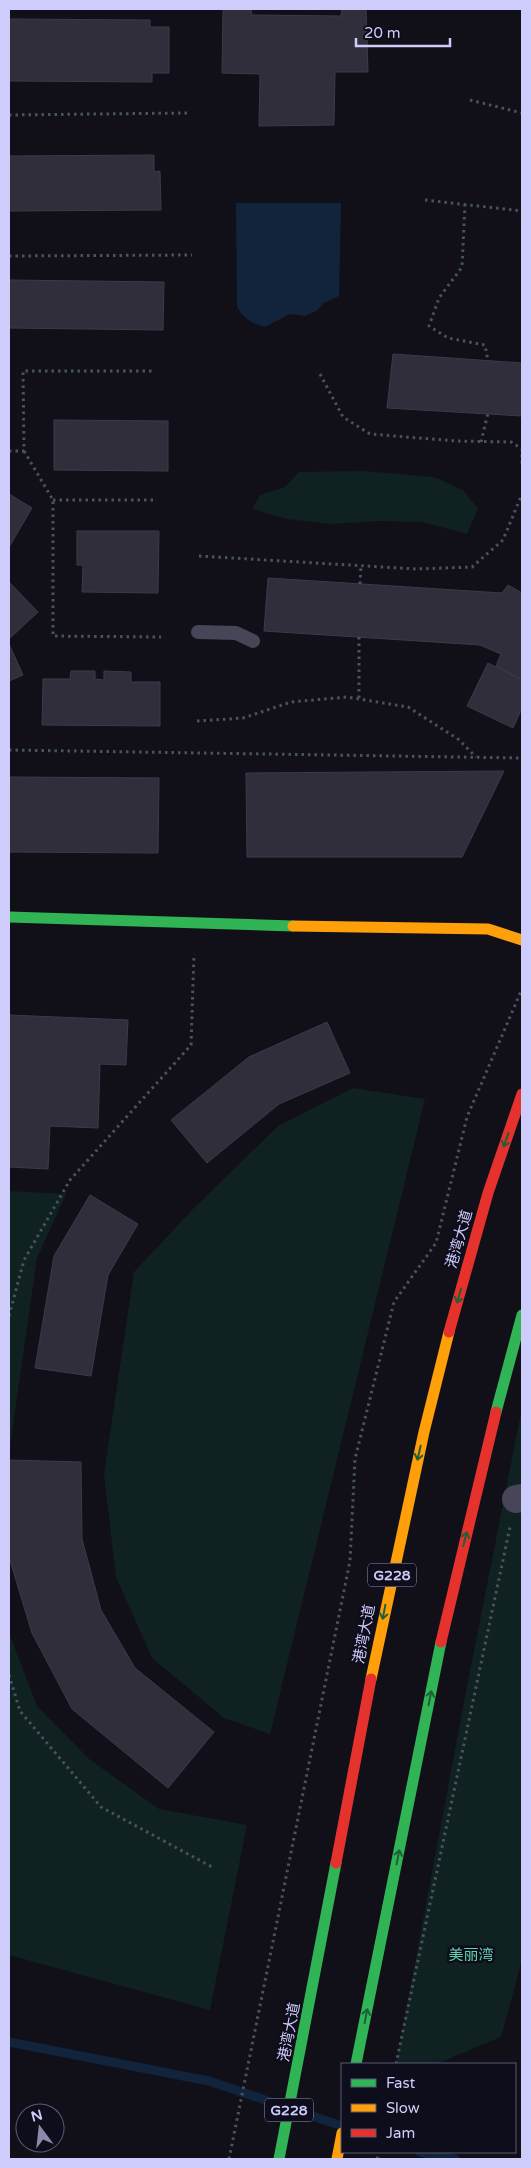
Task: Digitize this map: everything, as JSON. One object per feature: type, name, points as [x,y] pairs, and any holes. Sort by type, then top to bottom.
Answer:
[{"type":"main road","points":[[9,917],[195,924],[488,929],[522,940]]},
{"type":"main road","name":"港湾大道","points":[[279,2158],[386,1602],[423,1436],[484,1209],[522,1094]]},
{"type":"main road","points":[[356,2063],[447,1613],[485,1454],[522,1315]]},
{"type":"main road","points":[[337,2159],[341,2138]]},
{"type":"lane","points":[[198,632],[236,633],[253,641]]},
{"type":"path","points":[[470,100],[522,113]]},
{"type":"path","points":[[9,115],[187,114]]},
{"type":"path","points":[[425,200],[522,211]]},
{"type":"path","points":[[465,204],[462,267],[439,298],[430,326],[448,338],[485,345],[488,361]]},
{"type":"path","points":[[9,256],[192,254]]},
{"type":"path","points":[[152,370],[23,371],[24,451],[53,500],[53,636],[161,637]]},
{"type":"path","points":[[320,374],[343,417],[370,434],[481,442],[511,442],[522,449],[522,467]]},
{"type":"path","points":[[481,442],[488,414]]},
{"type":"path","points":[[9,451],[24,451]]},
{"type":"path","points":[[199,556],[416,569],[472,568],[502,540],[522,494]]},
{"type":"path","points":[[53,500],[156,500]]},
{"type":"path","points":[[360,584],[362,565]]},
{"type":"path","points":[[359,637],[360,699]]},
{"type":"path","points":[[197,721],[243,718],[291,702],[346,697],[408,706],[458,739],[476,757]]},
{"type":"path","points":[[9,750],[522,758]]},
{"type":"path","points":[[9,1316],[24,1260],[70,1180],[191,1045],[195,924]]},
{"type":"path","points":[[230,2159],[350,1561],[355,1459],[394,1302],[436,1243],[466,1117],[522,989]]},
{"type":"path","points":[[396,2063],[519,1499]]},
{"type":"path","points":[[9,1675],[20,1711],[101,1807],[212,1867]]},
{"type":"green space","points":[[364,471],[434,477],[463,490],[478,509],[467,534],[422,522],[379,521],[332,524],[287,519],[252,509],[260,495],[285,487],[299,472]]},
{"type":"green space","points":[[353,1088],[425,1099],[270,1734],[224,1718],[152,1658],[116,1577],[104,1474],[134,1272],[193,1209],[278,1126]]},
{"type":"green space","points":[[9,1191],[66,1194],[37,1258],[10,1446],[9,1446]]},
{"type":"green space","name":"美丽湾","points":[[522,1408],[522,1960],[501,2037],[438,2063],[396,2063],[466,1691]]},
{"type":"green space","points":[[9,1633],[37,1706],[89,1759],[159,1809],[247,1825],[210,2010],[9,1955]]},
{"type":"water","points":[[236,203],[341,203],[339,296],[324,303],[316,311],[305,316],[290,314],[265,327],[245,317],[237,306]]},
{"type":"building","points":[[223,9],[251,9],[252,15],[341,16],[342,9],[366,9],[368,72],[335,72],[334,125],[259,126],[260,74],[222,73]]},
{"type":"building","points":[[9,19],[150,20],[150,27],[169,27],[169,73],[152,73],[152,82],[9,81]]},
{"type":"building","points":[[154,155],[154,172],[160,171],[161,210],[9,211],[9,156]]},
{"type":"building","points":[[9,280],[164,282],[163,330],[9,328]]},
{"type":"building","points":[[393,354],[522,363],[522,416],[387,408]]},
{"type":"building","points":[[54,420],[168,421],[168,471],[54,470]]},
{"type":"building","points":[[9,494],[32,508],[9,547]]},
{"type":"building","points":[[77,531],[159,531],[158,593],[82,592],[83,565],[77,565]]},
{"type":"building","points":[[268,578],[502,593],[508,585],[522,593],[522,680],[496,666],[501,654],[480,645],[264,631]]},
{"type":"building","points":[[10,583],[38,612],[9,639],[9,585]]},
{"type":"building","points":[[9,644],[23,675],[9,681]]},
{"type":"building","points":[[488,663],[522,680],[522,708],[513,728],[467,706]]},
{"type":"building","points":[[71,671],[95,671],[95,679],[104,680],[104,671],[131,672],[131,682],[160,682],[160,726],[42,725],[43,679],[70,679]]},
{"type":"building","points":[[504,771],[462,857],[247,857],[246,773]]},
{"type":"building","points":[[9,777],[159,778],[158,853],[9,852]]},
{"type":"building","points":[[9,1015],[128,1020],[126,1065],[100,1064],[98,1128],[50,1126],[48,1169],[9,1167]]},
{"type":"building","points":[[327,1022],[350,1073],[279,1104],[207,1163],[171,1120],[249,1057]]},
{"type":"building","points":[[90,1195],[138,1224],[108,1275],[91,1376],[35,1368],[54,1256]]},
{"type":"building","points":[[9,1460],[81,1462],[82,1539],[101,1610],[135,1668],[214,1732],[168,1788],[72,1709],[32,1633],[9,1557]]},
{"type":"waterway","points":[[9,2042],[209,2081],[341,2126]]},
{"type":"waterway","points":[[425,2153],[455,2159]]},
{"type":"traffic: fast","points":[[9,917],[293,926]]},
{"type":"traffic: fast","points":[[496,1412],[522,1315]]},
{"type":"traffic: fast","points":[[356,2063],[441,1642]]},
{"type":"traffic: fast","points":[[279,2159],[336,1863]]},
{"type":"traffic: slow","points":[[293,926],[488,929],[522,940]]},
{"type":"traffic: slow","points":[[371,1679],[424,1432],[449,1332]]},
{"type":"traffic: slow","points":[[337,2159],[341,2138]]},
{"type":"traffic: jam","points":[[449,1332],[488,1193],[522,1094]]},
{"type":"traffic: jam","points":[[441,1642],[496,1412]]},
{"type":"traffic: jam","points":[[336,1863],[371,1679]]}]
